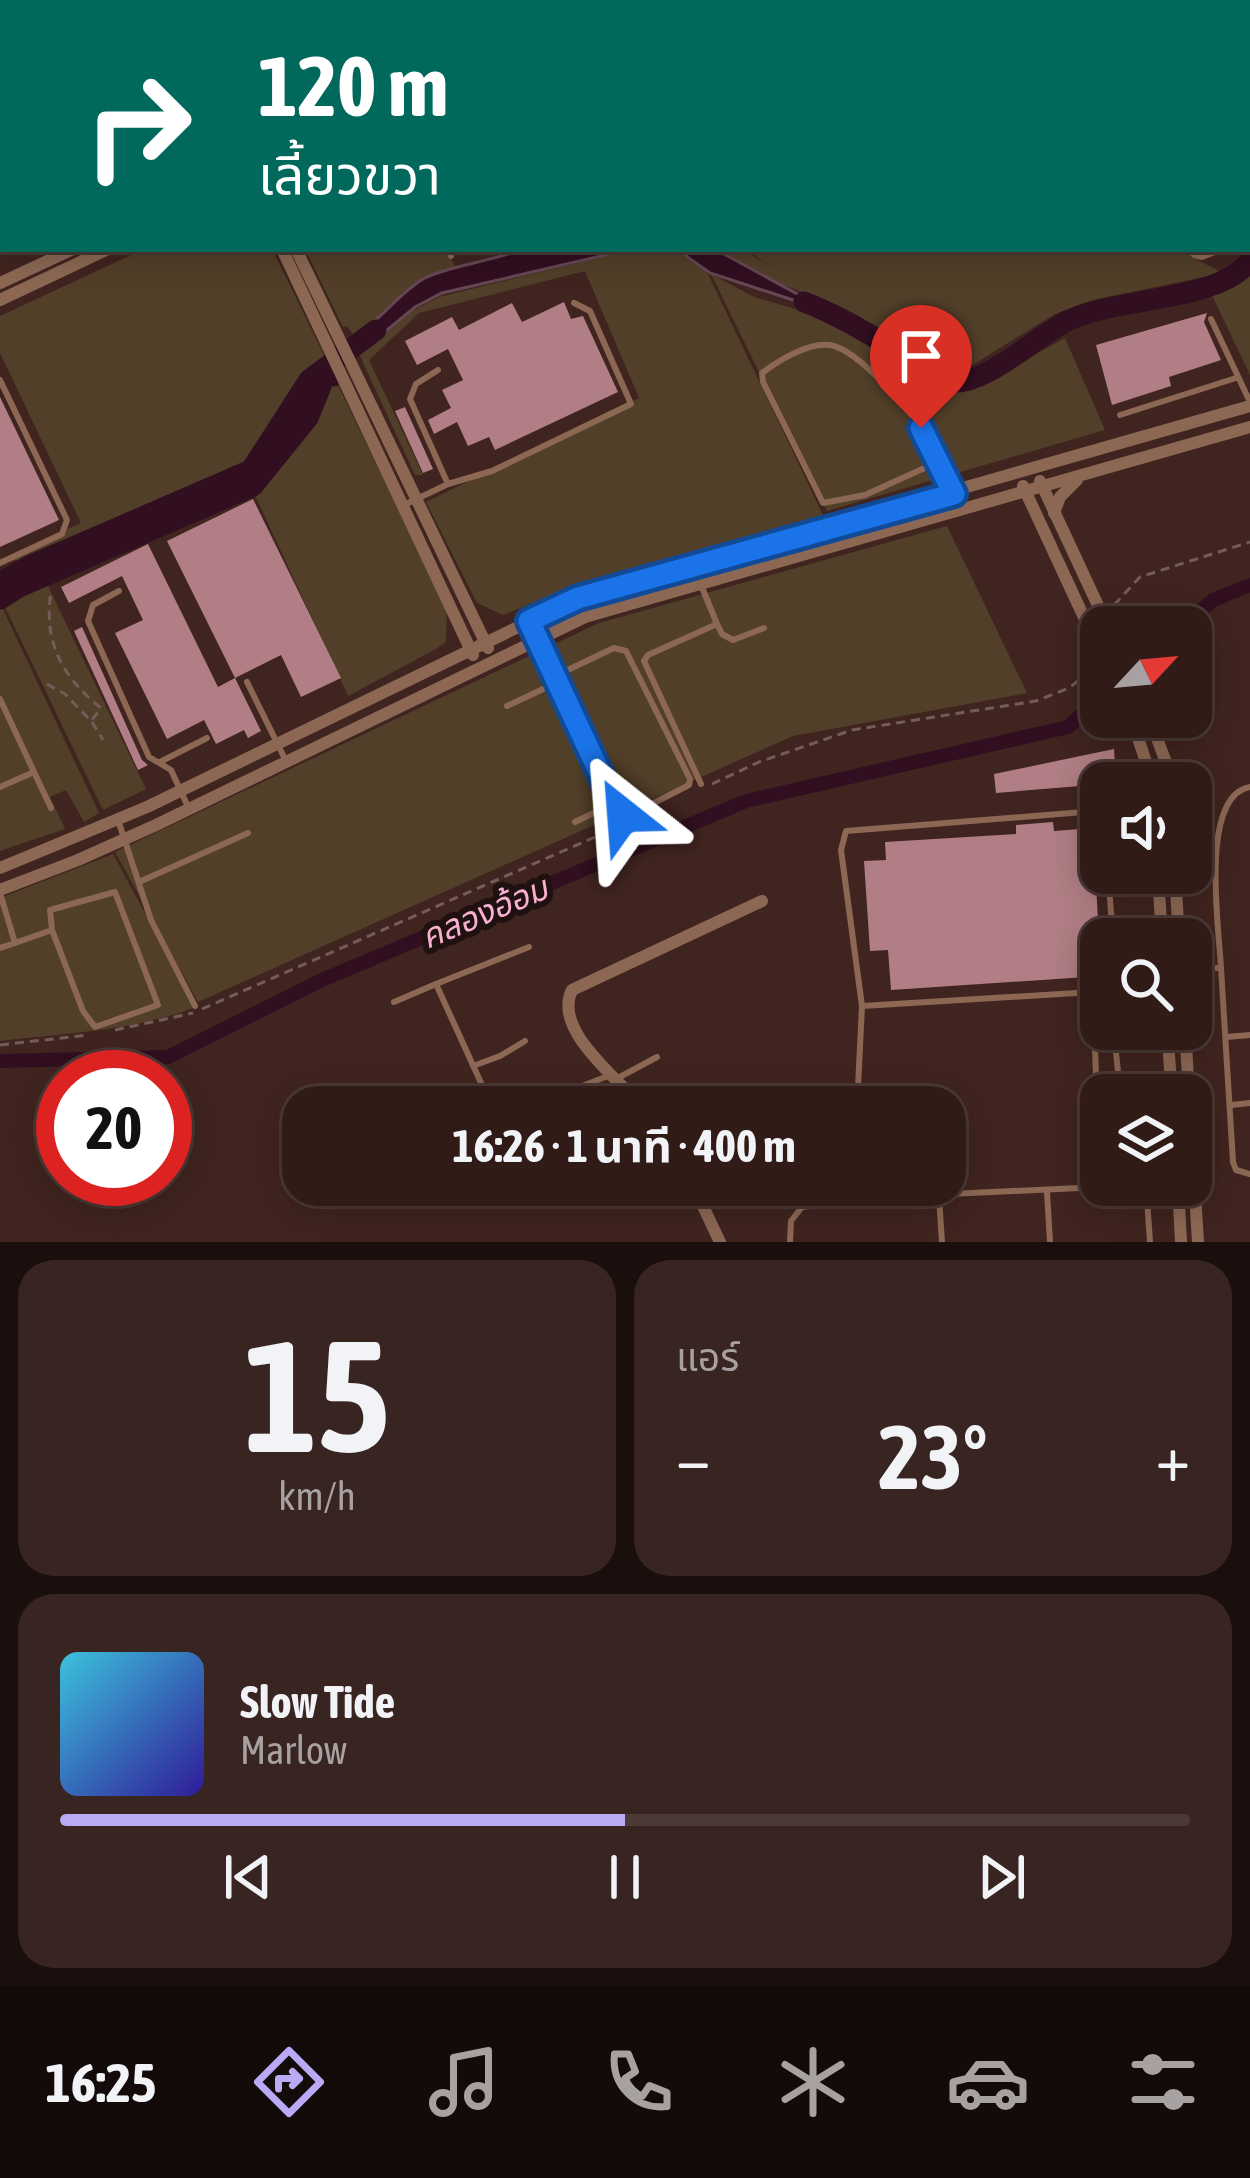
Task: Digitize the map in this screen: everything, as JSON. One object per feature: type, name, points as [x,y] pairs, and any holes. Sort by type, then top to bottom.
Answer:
[{"type":"street","points":[[3,286],[67,252]]},
{"type":"street","points":[[3,286],[99,252]]},
{"type":"street","points":[[284,252],[335,344]]},
{"type":"street","points":[[297,252],[410,502],[495,660]]},
{"type":"street","points":[[0,868],[118,820],[578,598],[954,494],[1250,404]]},
{"type":"street","points":[[0,891],[125,839],[585,617],[1250,427]]},
{"type":"street","points":[[1034,469],[1098,606]]},
{"type":"street","points":[[1016,474],[1080,608]]},
{"type":"street","points":[[1054,514],[1060,497],[1083,476]]},
{"type":"street","points":[[998,501],[1024,506],[1039,520]]},
{"type":"street","points":[[410,502],[480,668]]},
{"type":"street","points":[[622,1086],[595,1061],[580,1037],[568,1004],[572,990],[762,901]]},
{"type":"street","points":[[703,1206],[720,1242]]},
{"type":"street","points":[[1179,1206],[1181,1242]]},
{"type":"street","points":[[1196,1206],[1198,1242]]},
{"type":"lane","points":[[410,502],[492,471],[631,404],[590,311],[574,303]]},
{"type":"lane","points":[[1211,319],[1250,404]]},
{"type":"lane","points":[[940,461],[865,494],[826,504],[819,499],[762,373],[811,347],[840,348],[905,410],[940,461],[962,512]]},
{"type":"lane","points":[[439,370],[416,384],[410,399],[448,484]]},
{"type":"lane","points":[[1120,415],[1236,378]]},
{"type":"lane","points":[[0,380],[67,520],[62,533],[0,563]]},
{"type":"lane","points":[[693,565],[722,634],[733,640],[764,628]]},
{"type":"lane","points":[[119,592],[93,605],[88,621],[149,757],[171,770],[189,809]]},
{"type":"lane","points":[[506,706],[556,679],[614,648],[626,651],[690,779],[682,790],[636,812],[620,814],[614,803],[556,679],[538,639],[529,621]]},
{"type":"lane","points":[[698,788],[644,661],[717,624]]},
{"type":"lane","points":[[247,682],[286,763]]},
{"type":"lane","points":[[0,699],[50,808]]},
{"type":"lane","points":[[160,762],[206,739]]},
{"type":"lane","points":[[0,788],[34,772]]},
{"type":"lane","points":[[1250,787],[1228,799],[1216,838],[1233,1162],[1236,1171],[1250,1174]]},
{"type":"lane","points":[[575,822],[614,803]]},
{"type":"lane","points":[[858,1086],[862,1006],[841,850],[846,830],[1080,812]]},
{"type":"lane","points":[[118,820],[151,920],[196,1006]]},
{"type":"lane","points":[[139,882],[248,832]]},
{"type":"lane","points":[[0,891],[15,943]]},
{"type":"lane","points":[[115,892],[158,1005],[95,1027],[82,1011],[52,930],[50,910],[115,892]]},
{"type":"lane","points":[[0,948],[52,930]]},
{"type":"lane","points":[[394,1001],[530,947]]},
{"type":"lane","points":[[1212,968],[1221,968]]},
{"type":"lane","points":[[436,984],[482,1086]]},
{"type":"lane","points":[[862,1006],[1080,992]]},
{"type":"lane","points":[[1226,1036],[1250,1035]]},
{"type":"lane","points":[[473,1066],[525,1041]]},
{"type":"lane","points":[[588,1086],[657,1057]]},
{"type":"lane","points":[[1231,1105],[1250,1103]]},
{"type":"lane","points":[[966,1195],[1080,1188]]},
{"type":"lane","points":[[1047,1190],[1050,1242]]},
{"type":"lane","points":[[790,1242],[791,1222],[802,1207],[809,1206]]},
{"type":"lane","points":[[940,1206],[942,1242]]},
{"type":"lane","points":[[1147,1206],[1150,1242]]},
{"type":"path","points":[[1110,606],[1140,577],[1250,542]]},
{"type":"path","points":[[51,591],[47,615],[66,676],[110,714]]},
{"type":"path","points":[[57,689],[66,676]]},
{"type":"path","points":[[698,788],[853,730],[1036,701],[1080,679]]},
{"type":"path","points":[[47,684],[91,721],[103,740]]},
{"type":"path","points":[[91,721],[101,708]]},
{"type":"path","points":[[0,1045],[182,1018],[632,820]]},
{"type":"shaded area","points":[[138,252],[273,252],[325,357],[306,369],[250,463],[27,567],[16,560],[0,563],[0,559],[81,523],[0,353],[0,316]]},
{"type":"shaded area","points":[[306,252],[448,252],[457,270],[403,292],[388,313],[355,337],[343,327]]},
{"type":"shaded area","points":[[514,252],[618,252],[442,293],[415,307],[358,354],[350,338],[423,279]]},
{"type":"shaded area","points":[[668,252],[706,270],[823,515],[577,585],[503,615],[477,603],[426,502],[639,398],[585,271],[419,313],[369,360],[423,475],[415,475],[359,354],[412,311],[439,297],[618,253]]},
{"type":"shaded area","points":[[680,252],[720,252],[830,312],[710,273]]},
{"type":"shaded area","points":[[719,252],[747,252],[770,266],[750,252],[1191,252],[1223,273],[1097,299],[1055,314],[961,372],[837,305],[757,275]]},
{"type":"shaded area","points":[[711,274],[754,297],[833,320],[939,387],[970,391],[1065,338],[1105,430],[827,511]]},
{"type":"shaded area","points":[[1250,276],[1250,375],[1211,293]]},
{"type":"shaded area","points":[[334,377],[447,610],[446,642],[348,696],[254,493],[324,378]]},
{"type":"shaded area","points":[[947,526],[1027,693],[793,736],[198,1002],[115,852],[599,623]]},
{"type":"shaded area","points":[[45,580],[146,789],[103,810],[2,601]]},
{"type":"shaded area","points":[[0,603],[99,813],[84,822],[66,790],[50,797],[65,829],[0,851]]},
{"type":"shaded area","points":[[113,854],[196,1007],[124,1026],[0,1041],[0,898]]},
{"type":"building","points":[[564,302],[571,319],[583,316],[618,392],[495,450],[489,437],[468,446],[457,422],[434,434],[428,420],[451,408],[442,390],[463,380],[448,349],[417,365],[405,341],[452,317],[459,330],[512,303],[522,322]]},
{"type":"building","points":[[1207,313],[1204,322],[1221,360],[1169,377],[1171,386],[1112,405],[1096,345]]},
{"type":"building","points":[[0,397],[59,520],[0,547]]},
{"type":"building","points":[[405,407],[433,469],[423,473],[395,411]]},
{"type":"building","points":[[253,499],[341,678],[301,697],[281,655],[235,678],[167,541]]},
{"type":"building","points":[[148,544],[218,687],[235,678],[261,731],[248,738],[244,730],[216,744],[204,720],[167,739],[115,633],[143,620],[122,576],[69,603],[61,587]]},
{"type":"building","points":[[82,627],[148,765],[138,770],[74,631]]},
{"type":"building","points":[[1114,749],[1115,762],[1080,762],[1080,786],[996,793],[994,774]]},
{"type":"building","points":[[1053,822],[1054,831],[1080,829],[1080,894],[1097,894],[1098,918],[1080,918],[1080,977],[891,990],[888,950],[870,951],[864,861],[886,860],[885,842],[1016,834],[1016,825]]},
{"type":"waterway","points":[[804,302],[939,376],[961,382],[992,370],[1069,320],[1192,292],[1235,274],[1250,261]]},
{"type":"waterway","points":[[0,583],[251,470],[309,380],[376,330]]},
{"type":"waterway","points":[[0,599],[253,486],[308,418],[325,376],[332,373]]},
{"type":"waterway","name":"คลองอ้อม","points":[[1206,606],[1250,585]]},
{"type":"waterway","name":"คลองอ้อม","points":[[0,1061],[168,1057],[322,980],[746,801],[1068,727],[1080,716]]},
{"type":"route","points":[[623,815],[529,621],[578,598],[636,580],[954,494],[921,428]]}]
